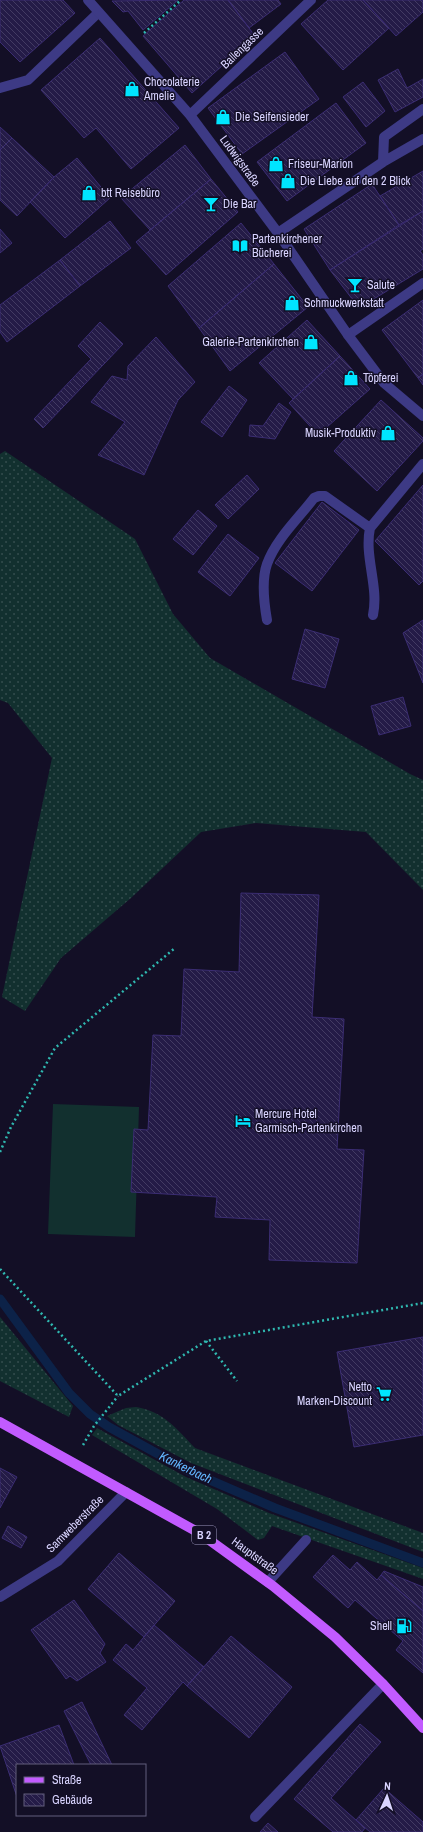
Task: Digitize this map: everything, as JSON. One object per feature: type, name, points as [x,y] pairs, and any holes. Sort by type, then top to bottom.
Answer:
[{"type":"main road","name":"Hauptstraße","points":[[0,1422],[201,1534],[268,1582],[334,1637],[383,1684],[423,1728]]},
{"type":"street","name":"Ludwigstraße","points":[[88,0],[190,115],[278,233],[348,336],[384,383],[423,416]]},
{"type":"street","name":"Ballengasse","points":[[190,115],[311,0]]},
{"type":"street","points":[[0,88],[28,80],[98,13]]},
{"type":"street","points":[[383,162],[384,137],[423,109]]},
{"type":"street","points":[[278,233],[383,162],[423,139]]},
{"type":"street","points":[[348,336],[423,282]]},
{"type":"street","points":[[373,615],[373,583],[367,539],[370,528],[423,464]]},
{"type":"street","points":[[266,620],[264,585],[267,566],[275,547],[314,498],[324,496],[370,528]]},
{"type":"street","name":"Samweberstraße","points":[[0,1597],[58,1561],[126,1492]]},
{"type":"street","points":[[268,1582],[306,1540]]},
{"type":"street","points":[[255,1817],[383,1684]]},
{"type":"path","points":[[128,46],[181,0]]},
{"type":"path","points":[[0,1152],[11,1127],[55,1048],[175,948]]},
{"type":"path","points":[[0,1269],[118,1396]]},
{"type":"path","points":[[94,1426],[118,1396],[206,1341],[423,1303]]},
{"type":"path","points":[[206,1341],[237,1381]]},
{"type":"green space","points":[[5,451],[135,539],[173,614],[210,658],[410,774],[423,780],[423,890],[366,832],[256,823],[201,832],[131,898],[61,958],[25,1011],[2,997],[52,758],[8,703],[0,700],[0,454]]},
{"type":"green space","points":[[53,1104],[139,1107],[135,1237],[48,1234]]},
{"type":"green space","points":[[0,1317],[73,1406],[69,1417],[0,1381]]},
{"type":"green space","points":[[136,1407],[154,1412],[162,1417],[176,1428],[195,1448],[423,1533],[423,1552],[191,1463],[118,1425],[107,1416],[126,1408]]},
{"type":"green space","points":[[97,1428],[186,1477],[269,1513],[423,1568],[423,1579],[272,1526],[264,1538],[258,1540],[217,1509],[92,1435]]},
{"type":"building","points":[[0,0],[63,0],[75,13],[20,62],[0,42]]},
{"type":"building","points":[[178,0],[143,30],[128,11],[123,12],[112,1]]},
{"type":"building","points":[[184,0],[228,0],[255,36],[192,93],[143,36]]},
{"type":"building","points":[[228,0],[278,0],[281,4],[249,28]]},
{"type":"building","points":[[328,0],[363,0],[389,28],[343,70],[301,24]]},
{"type":"building","points":[[363,0],[423,0],[423,12],[396,36]]},
{"type":"building","points":[[100,38],[179,128],[131,169],[96,128],[84,138],[41,90]]},
{"type":"building","points":[[285,52],[319,99],[242,154],[208,108]]},
{"type":"building","points":[[398,69],[407,88],[423,79],[423,97],[395,112],[378,80]]},
{"type":"building","points":[[363,82],[385,111],[366,127],[343,97]]},
{"type":"building","points":[[336,103],[366,143],[287,201],[257,162]]},
{"type":"building","points":[[0,127],[12,138],[0,150]]},
{"type":"building","points":[[12,138],[54,177],[17,216],[0,200],[0,150]]},
{"type":"building","points":[[185,145],[211,179],[150,230],[121,198]]},
{"type":"building","points":[[77,158],[110,198],[65,238],[30,202],[54,177]]},
{"type":"building","points":[[423,171],[423,211],[399,225],[380,196]]},
{"type":"building","points":[[211,179],[238,212],[166,275],[136,242]]},
{"type":"building","points":[[372,184],[399,225],[330,270],[304,229]]},
{"type":"building","points":[[423,211],[423,249],[420,251],[423,255],[423,269],[359,308],[330,270]]},
{"type":"building","points":[[110,221],[131,248],[80,286],[60,260]]},
{"type":"building","points":[[241,223],[274,264],[199,328],[168,286]]},
{"type":"building","points":[[0,229],[12,243],[0,253]]},
{"type":"building","points":[[60,260],[80,286],[7,342],[0,332],[0,305]]},
{"type":"building","points":[[274,264],[308,307],[230,371],[199,328]]},
{"type":"building","points":[[423,300],[423,374],[418,378],[382,330]]},
{"type":"building","points":[[307,320],[340,356],[293,399],[259,363]]},
{"type":"building","points":[[100,322],[123,344],[43,428],[34,419],[91,359],[78,346]]},
{"type":"building","points":[[156,337],[195,382],[178,400],[144,475],[98,455],[125,422],[91,402],[112,376],[127,380],[128,366]]},
{"type":"building","points":[[340,356],[370,389],[318,435],[289,403]]},
{"type":"building","points":[[423,374],[423,385],[418,378]]},
{"type":"building","points":[[229,386],[247,400],[222,437],[201,422]]},
{"type":"building","points":[[381,400],[423,438],[423,441],[377,491],[334,451]]},
{"type":"building","points":[[279,403],[291,412],[275,439],[249,436],[250,425],[263,426]]},
{"type":"building","points":[[247,475],[259,489],[228,519],[215,505]]},
{"type":"building","points":[[423,485],[423,581],[419,585],[375,541]]},
{"type":"building","points":[[322,502],[359,530],[312,591],[275,563]]},
{"type":"building","points":[[198,510],[217,526],[193,555],[173,539]]},
{"type":"building","points":[[228,534],[259,558],[230,596],[198,572]]},
{"type":"building","points":[[423,620],[423,683],[403,633]]},
{"type":"building","points":[[305,629],[339,639],[325,688],[292,679]]},
{"type":"building","points":[[403,697],[411,726],[379,735],[371,706]]},
{"type":"building","points":[[241,893],[319,895],[312,1017],[344,1019],[337,1149],[364,1150],[357,1263],[269,1260],[270,1220],[215,1217],[217,1197],[131,1192],[134,1129],[148,1130],[153,1035],[181,1036],[184,969],[239,972]]},
{"type":"building","name":"Netto Marken-Discount","points":[[423,1337],[423,1435],[354,1447],[337,1352]]},
{"type":"building","points":[[0,1468],[17,1477],[0,1508]]},
{"type":"building","points":[[8,1526],[27,1537],[21,1548],[2,1538]]},
{"type":"building","points":[[119,1553],[175,1601],[144,1637],[88,1589]]},
{"type":"building","name":"Shell","points":[[333,1555],[350,1570],[357,1562],[377,1580],[381,1575],[423,1611],[423,1673],[396,1650],[403,1641],[355,1600],[348,1608],[313,1577]]},
{"type":"building","points":[[384,1571],[423,1587],[423,1611],[381,1575]]},
{"type":"building","points":[[74,1600],[105,1644],[100,1653],[106,1662],[77,1681],[70,1676],[66,1679],[31,1630]]},
{"type":"building","points":[[154,1625],[204,1667],[187,1686],[183,1682],[142,1730],[124,1715],[147,1688],[113,1660],[126,1644],[133,1650]]},
{"type":"building","points":[[231,1636],[292,1687],[249,1738],[187,1686]]},
{"type":"building","points":[[82,1702],[112,1764],[90,1764],[64,1711]]},
{"type":"building","points":[[360,1724],[381,1742],[331,1798],[365,1828],[362,1832],[333,1832],[294,1799]]},
{"type":"building","points":[[59,1725],[74,1764],[16,1764],[16,1794],[0,1746]]},
{"type":"building","points":[[384,1788],[423,1822],[423,1832],[370,1832],[356,1820]]},
{"type":"building","points":[[268,1823],[278,1832],[260,1832]]},
{"type":"waterway","name":"Kankerbach","points":[[0,1299],[69,1393],[90,1414],[109,1427],[189,1471],[275,1508],[423,1563]]},
{"type":"place","name":"Chocolaterie Amelie","points":[[132,89]]},
{"type":"place","name":"Die Seifensieder","points":[[223,117]]},
{"type":"place","name":"Friseur-Marion","points":[[276,164]]},
{"type":"place","name":"Die Liebe auf den 2 Blick","points":[[288,181]]},
{"type":"place","name":"btt Reisebüro","points":[[89,193]]},
{"type":"place","name":"Die Bar","points":[[211,204]]},
{"type":"place","name":"Partenkirchener Bücherei","points":[[240,246]]},
{"type":"place","name":"Salute","points":[[355,285]]},
{"type":"place","name":"Schmuckwerkstatt","points":[[292,303]]},
{"type":"place","name":"Galerie-Partenkirchen","points":[[311,342]]},
{"type":"place","name":"Töpferei","points":[[351,378]]},
{"type":"place","name":"Musik-Produktiv","points":[[388,433]]},
{"type":"place","name":"Mercure Hotel Garmisch-Partenkirchen","points":[[243,1121]]},
{"type":"place","name":"Netto Marken-Discount","points":[[384,1394]]},
{"type":"place","name":"Shell","points":[[404,1626]]}]
